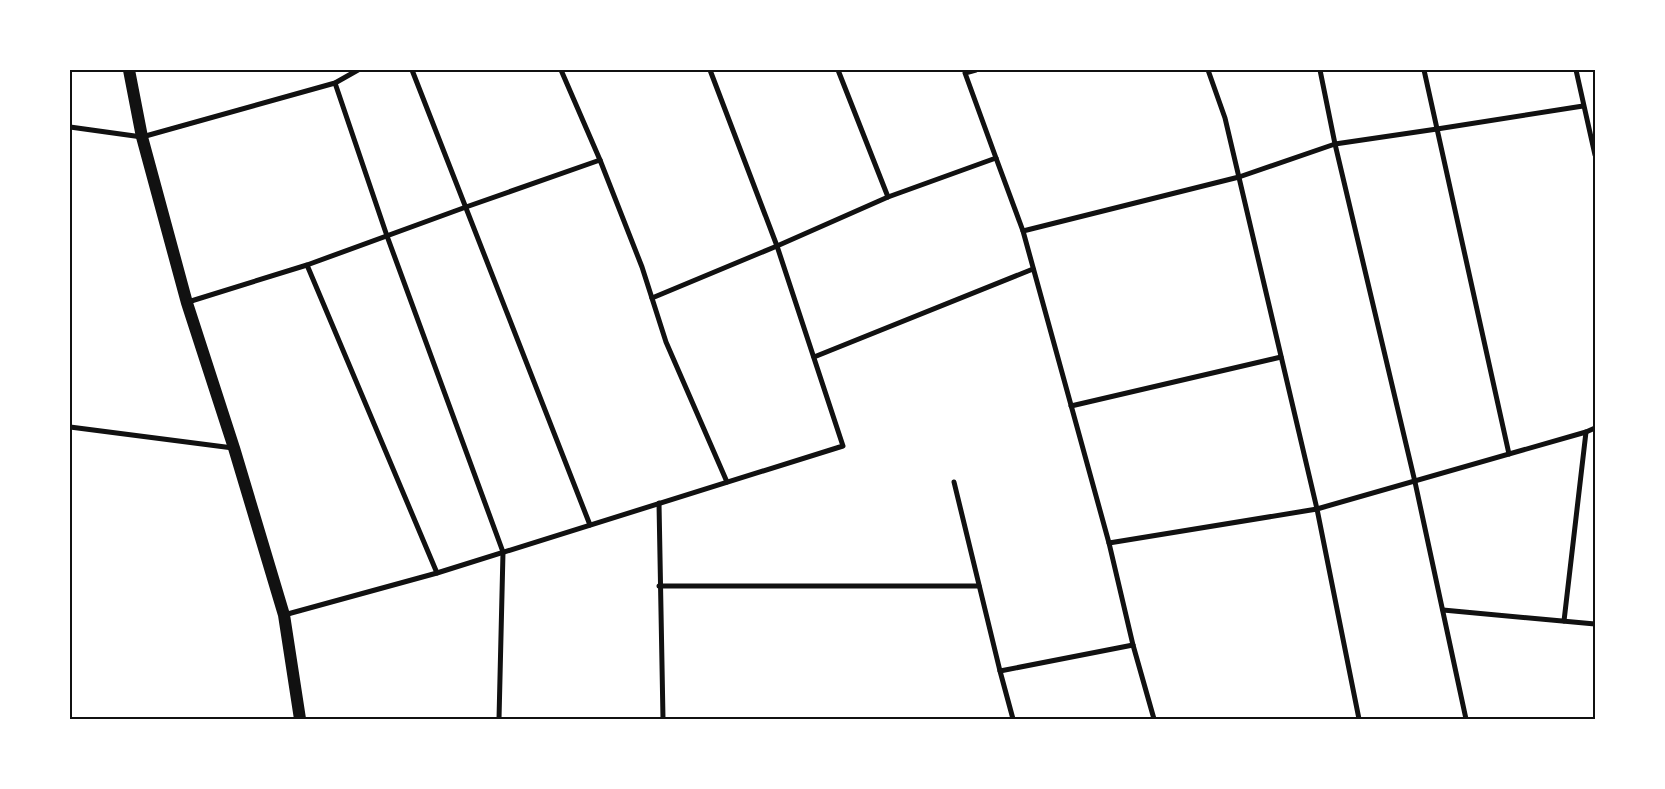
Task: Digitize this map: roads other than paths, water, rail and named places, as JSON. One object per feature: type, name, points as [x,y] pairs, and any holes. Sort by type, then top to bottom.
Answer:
[{"type":"main road","points":[[129,70],[142,137],[187,303],[234,448],[284,615],[300,719]]},
{"type":"street","points":[[70,127],[142,137],[335,82],[358,70]]},
{"type":"street","points":[[412,70],[590,525]]},
{"type":"street","points":[[561,70],[600,160],[642,267],[666,342],[727,482]]},
{"type":"street","points":[[284,615],[437,573],[843,446],[778,246],[710,70]]},
{"type":"street","points":[[838,70],[888,197]]},
{"type":"street","points":[[976,70],[964,72],[1023,231],[1109,543],[1133,645],[1154,719]]},
{"type":"street","points":[[1208,70],[1225,118],[1317,509],[1359,719]]},
{"type":"street","points":[[1320,70],[1335,144],[1415,482],[1466,719]]},
{"type":"street","points":[[1424,70],[1509,454]]},
{"type":"street","points":[[1576,70],[1595,155]]},
{"type":"street","points":[[335,82],[387,236],[503,552],[499,719]]},
{"type":"street","points":[[1023,231],[1239,177],[1335,144],[1583,106]]},
{"type":"street","points":[[652,298],[778,246],[888,197],[996,158]]},
{"type":"street","points":[[187,303],[308,265],[600,160]]},
{"type":"street","points":[[308,265],[437,573]]},
{"type":"street","points":[[814,356],[1033,269]]},
{"type":"street","points":[[1071,406],[1281,357]]},
{"type":"street","points":[[70,427],[234,448]]},
{"type":"street","points":[[1109,543],[1317,509],[1595,428]]},
{"type":"street","points":[[1564,621],[1586,432]]},
{"type":"street","points":[[954,482],[1013,719]]},
{"type":"street","points":[[659,503],[659,586],[663,719]]},
{"type":"street","points":[[659,586],[979,586]]},
{"type":"street","points":[[1443,610],[1595,624]]},
{"type":"street","points":[[1000,671],[1133,645]]}]
